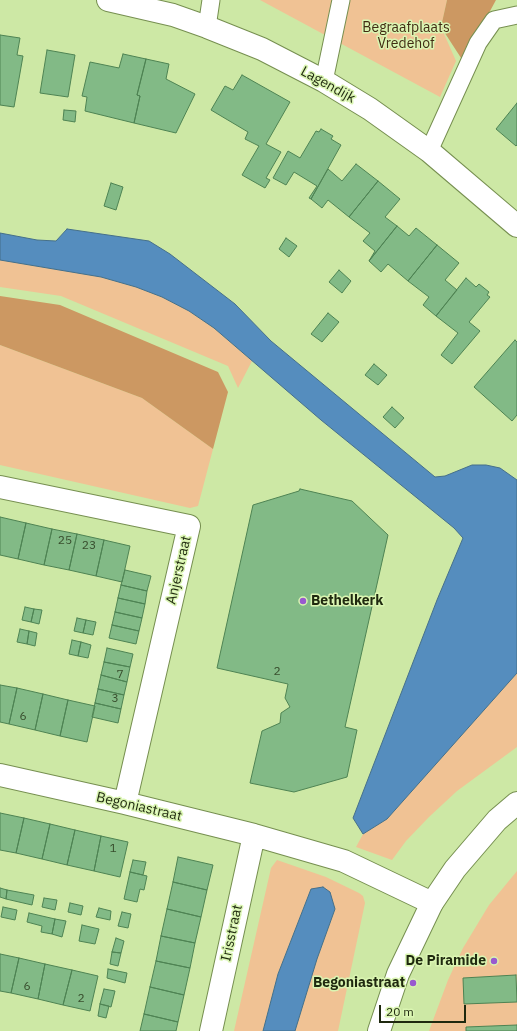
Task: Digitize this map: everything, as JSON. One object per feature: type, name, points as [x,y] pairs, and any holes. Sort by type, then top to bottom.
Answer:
[{"type":"street","name":"Lagendijk","points":[[108,0],[173,15],[206,27],[262,49],[324,81],[370,109],[429,151],[517,226]]},
{"type":"street","name":"Anjerstraat","points":[[0,487],[189,526],[125,803]]},
{"type":"street","name":"Begoniastraat","points":[[0,775],[125,803],[254,835],[344,861],[432,903]]},
{"type":"street","points":[[379,1031],[398,974],[432,903],[454,869],[497,820],[517,803]]},
{"type":"street","name":"Irisstraat","points":[[211,1031],[254,835]]},
{"type":"lane","points":[[206,27],[211,0]]},
{"type":"lane","points":[[324,81],[341,0]]},
{"type":"lane","points":[[429,151],[478,43],[494,20],[517,15]]},
{"type":"green space","name":"Begraafplaats Vredehof","points":[[260,0],[447,0],[441,27],[456,61],[440,97]]},
{"type":"green space","points":[[0,260],[101,277],[136,287],[162,297],[189,311],[214,328],[252,361],[238,388],[228,366],[61,296],[0,287]]},
{"type":"green space","points":[[0,345],[142,398],[213,449],[198,506],[190,508],[0,465]]},
{"type":"green space","points":[[517,673],[517,747],[457,791],[406,841],[392,860],[356,847],[363,834],[387,819]]},
{"type":"green space","points":[[277,860],[326,877],[363,896],[365,903],[338,1031],[295,1031],[317,959],[335,909],[311,889],[278,974],[263,1031],[234,1031],[271,868]]},
{"type":"green space","points":[[517,871],[517,1025],[466,1027],[466,1031],[429,1031],[448,980],[463,948],[489,905]]},
{"type":"shaded area","points":[[447,0],[496,0],[463,61],[441,27]]},
{"type":"shaded area","points":[[0,296],[60,305],[218,372],[228,392],[213,449],[142,398],[0,345]]},
{"type":"water","points":[[67,229],[149,241],[170,254],[235,304],[271,341],[435,477],[445,476],[472,465],[486,465],[500,468],[517,480],[517,673],[387,819],[363,834],[353,818],[437,600],[463,538],[454,528],[321,420],[214,328],[189,311],[162,297],[136,287],[101,277],[0,260],[0,233],[37,240],[56,241]]},
{"type":"water","points":[[323,887],[330,892],[335,909],[317,959],[295,1031],[263,1031],[278,974],[311,889]]},
{"type":"building","points":[[0,35],[20,38],[17,55],[23,56],[14,107],[0,105]]},
{"type":"building","points":[[47,50],[75,55],[68,97],[40,93]]},
{"type":"building","points":[[123,54],[146,59],[137,95],[140,96],[134,123],[85,111],[87,97],[82,96],[90,62],[119,68]]},
{"type":"building","points":[[146,59],[169,64],[166,79],[195,94],[176,133],[134,123],[140,96],[137,95]]},
{"type":"building","points":[[242,75],[290,102],[266,144],[281,152],[266,178],[270,180],[265,188],[242,175],[259,146],[245,139],[248,132],[211,110],[225,86],[233,90]]},
{"type":"building","points":[[517,103],[517,145],[516,146],[496,129]]},
{"type":"building","points":[[64,110],[76,111],[75,122],[63,120]]},
{"type":"building","points":[[321,129],[333,136],[331,139],[341,145],[311,199],[309,198],[317,186],[294,172],[286,185],[273,178],[288,151],[300,158],[316,131],[319,132]]},
{"type":"building","points":[[356,164],[378,181],[349,217],[328,200],[322,208],[311,199],[328,169],[342,181]]},
{"type":"building","points":[[378,181],[400,199],[385,217],[397,226],[369,261],[375,251],[363,241],[370,233],[349,217]]},
{"type":"building","points":[[111,183],[123,187],[116,210],[104,206]]},
{"type":"building","points":[[397,226],[409,236],[416,228],[437,245],[408,281],[388,264],[381,272],[369,261]]},
{"type":"building","points":[[286,238],[297,246],[289,257],[279,249]]},
{"type":"building","points":[[437,245],[459,263],[445,280],[457,290],[436,316],[423,305],[429,297],[408,281]]},
{"type":"building","points":[[339,270],[351,281],[342,293],[329,282]]},
{"type":"building","points":[[466,278],[476,287],[479,284],[489,292],[487,295],[490,297],[469,322],[480,331],[452,364],[441,355],[458,333],[436,316]]},
{"type":"building","points":[[328,313],[339,322],[322,342],[311,334]]},
{"type":"building","points":[[515,340],[517,342],[517,415],[512,421],[474,387]]},
{"type":"building","points":[[374,364],[387,375],[378,385],[365,375]]},
{"type":"building","points":[[392,407],[404,418],[395,428],[383,417]]},
{"type":"building","name":"Bethelkerk","points":[[300,489],[352,501],[388,535],[345,727],[357,730],[347,777],[294,792],[250,783],[262,731],[280,723],[281,713],[290,707],[285,698],[288,684],[217,668],[253,505],[299,491]]},
{"type":"building","points":[[0,517],[26,523],[18,559],[0,555]]},
{"type":"building","points":[[26,523],[52,529],[44,565],[18,559]]},
{"type":"building","points":[[52,529],[77,534],[69,570],[44,565]]},
{"type":"building","points":[[77,534],[104,540],[96,576],[69,570]]},
{"type":"building","points":[[104,540],[130,546],[122,582],[96,576]]},
{"type":"building","points":[[125,570],[151,576],[147,591],[121,585]]},
{"type":"building","points":[[121,585],[147,591],[145,604],[118,598]]},
{"type":"building","points":[[118,598],[145,604],[142,618],[115,612]]},
{"type":"building","points":[[25,607],[34,609],[31,622],[22,620]]},
{"type":"building","points":[[34,609],[42,610],[39,624],[31,622]]},
{"type":"building","points":[[115,612],[142,618],[139,631],[112,625]]},
{"type":"building","points":[[77,618],[86,620],[83,633],[74,631]]},
{"type":"building","points":[[86,620],[96,622],[93,635],[83,633]]},
{"type":"building","points":[[112,625],[139,631],[136,644],[109,638]]},
{"type":"building","points":[[20,629],[29,631],[27,644],[17,642]]},
{"type":"building","points":[[29,631],[37,633],[35,646],[27,644]]},
{"type":"building","points":[[72,640],[81,642],[78,656],[69,654]]},
{"type":"building","points":[[81,642],[91,645],[88,658],[78,656]]},
{"type":"building","points":[[107,648],[133,654],[130,667],[104,662]]},
{"type":"building","points":[[104,662],[130,667],[127,682],[101,675]]},
{"type":"building","points":[[101,675],[127,682],[124,695],[98,689]]},
{"type":"building","points":[[0,685],[17,688],[9,724],[0,722]]},
{"type":"building","points":[[17,688],[43,694],[35,730],[9,724]]},
{"type":"building","points":[[98,689],[124,695],[121,709],[95,703]]},
{"type":"building","points":[[43,694],[68,700],[60,736],[35,730]]},
{"type":"building","points":[[68,700],[95,706],[87,742],[60,736]]},
{"type":"building","points":[[95,703],[121,709],[118,723],[92,717]]},
{"type":"building","points":[[0,813],[24,818],[16,853],[0,850]]},
{"type":"building","points":[[24,818],[50,824],[42,859],[16,853]]},
{"type":"building","points":[[50,824],[75,830],[67,865],[42,859]]},
{"type":"building","points":[[75,830],[101,836],[94,871],[67,865]]},
{"type":"building","points":[[101,836],[128,842],[120,877],[94,871]]},
{"type":"building","points":[[178,857],[213,865],[207,890],[173,882]]},
{"type":"building","points":[[133,860],[146,862],[143,875],[130,872]]},
{"type":"building","points":[[130,872],[147,876],[144,890],[140,889],[137,902],[124,899]]},
{"type":"building","points":[[173,882],[207,890],[201,917],[167,909]]},
{"type":"building","points":[[0,888],[7,890],[6,899],[0,897]]},
{"type":"building","points":[[7,890],[34,895],[32,905],[6,899]]},
{"type":"building","points":[[44,898],[57,900],[55,910],[42,907]]},
{"type":"building","points":[[70,903],[83,906],[81,915],[68,912]]},
{"type":"building","points":[[3,907],[17,910],[15,920],[1,917]]},
{"type":"building","points":[[99,908],[111,911],[110,920],[96,917]]},
{"type":"building","points":[[167,909],[201,917],[195,943],[161,936]]},
{"type":"building","points":[[122,912],[131,914],[128,928],[118,926]]},
{"type":"building","points":[[29,913],[55,919],[52,934],[41,932],[42,926],[27,922]]},
{"type":"building","points":[[55,919],[66,921],[62,937],[52,934]]},
{"type":"building","points":[[82,925],[99,929],[95,944],[79,941]]},
{"type":"building","points":[[161,936],[195,943],[190,968],[156,961]]},
{"type":"building","points":[[116,938],[124,941],[121,953],[112,952]]},
{"type":"building","points":[[112,952],[121,953],[118,966],[110,964]]},
{"type":"building","points":[[0,954],[19,958],[11,993],[0,991]]},
{"type":"building","points":[[19,958],[45,964],[38,999],[11,993]]},
{"type":"building","points":[[156,961],[190,968],[184,995],[150,987]]},
{"type":"building","points":[[45,964],[72,970],[63,1005],[38,999]]},
{"type":"building","points":[[108,969],[127,973],[125,983],[107,978]]},
{"type":"building","points":[[72,970],[98,976],[90,1011],[63,1005]]},
{"type":"building","points":[[516,975],[517,1002],[464,1004],[463,978]]},
{"type":"building","points":[[150,987],[184,995],[178,1022],[144,1014]]},
{"type":"building","points":[[104,989],[115,991],[111,1007],[100,1004]]},
{"type":"building","points":[[100,1004],[109,1006],[106,1018],[98,1016]]},
{"type":"building","points":[[144,1014],[178,1022],[176,1031],[140,1031]]},
{"type":"building","points":[[517,1025],[517,1031],[466,1031],[466,1027]]},
{"type":"place","name":"Bethelkerk","points":[[303,601]]},
{"type":"place","name":"De Piramide","points":[[494,961]]},
{"type":"place","name":"Begoniastraat","points":[[413,983]]}]
